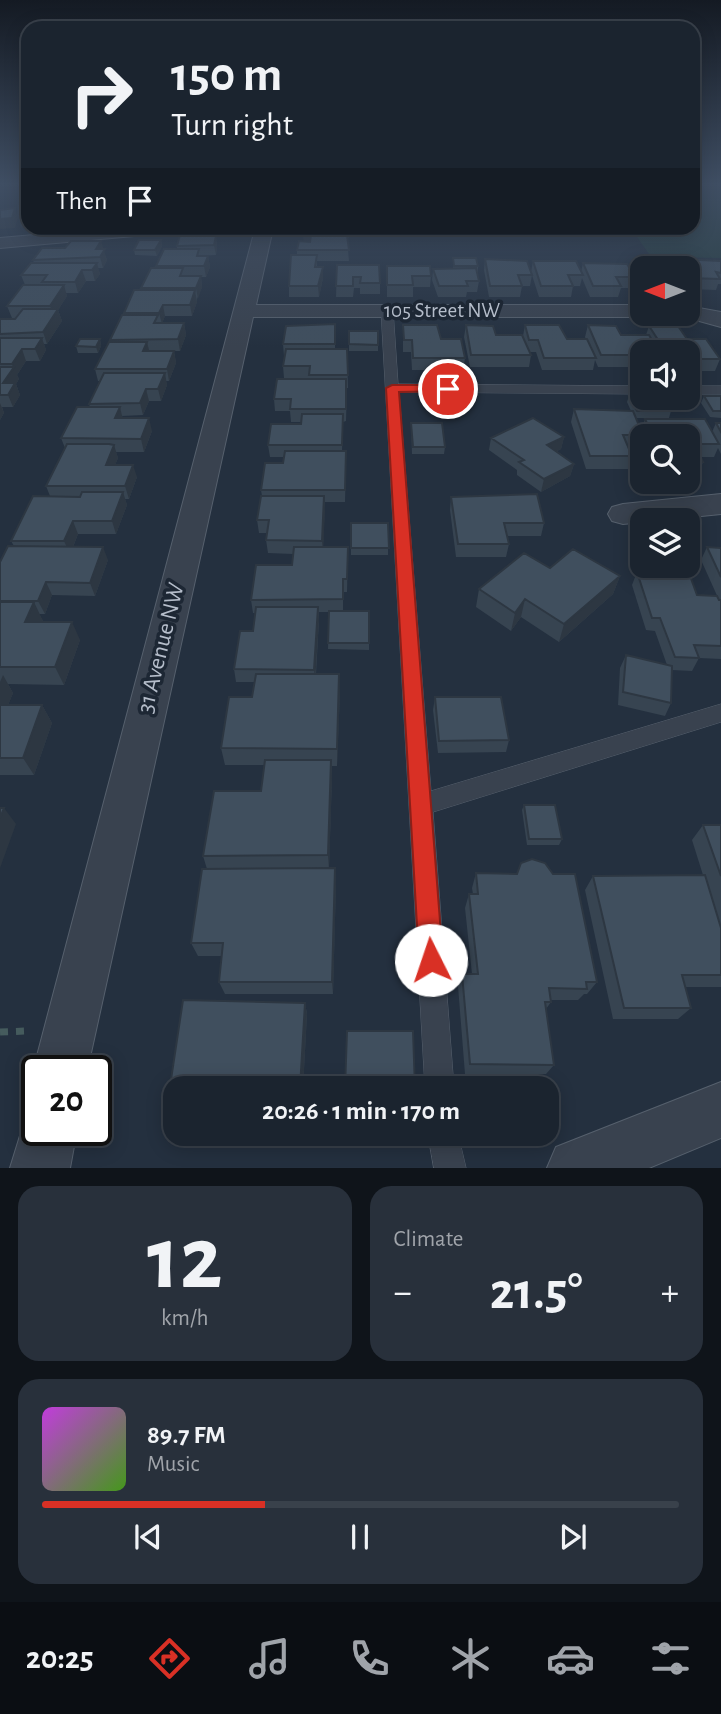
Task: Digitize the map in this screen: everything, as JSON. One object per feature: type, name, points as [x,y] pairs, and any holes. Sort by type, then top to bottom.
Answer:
[{"type":"street","points":[[4,251],[22,241],[61,238]]},
{"type":"street","name":"31 Avenue NW","points":[[64,1055],[262,238]]},
{"type":"street","name":"105 Street NW","points":[[243,311],[630,311]]},
{"type":"street","points":[[623,514],[721,504]]},
{"type":"street","points":[[577,1168],[721,1110]]},
{"type":"street","points":[[40,1168],[45,1146]]},
{"type":"lane","points":[[387,310],[439,1076]]},
{"type":"lane","points":[[392,388],[630,390]]},
{"type":"lane","points":[[700,390],[721,390]]},
{"type":"lane","points":[[420,805],[721,713]]},
{"type":"lane","points":[[445,1146],[450,1168]]},
{"type":"green space","points":[[638,238],[721,238],[721,258],[650,256]]},
{"type":"building","points":[[179,238],[216,238],[214,245],[177,246]]},
{"type":"building","points":[[311,238],[347,238],[349,250],[297,250],[299,241],[310,242]]},
{"type":"building","points":[[139,240],[161,240],[155,250],[134,250]]},
{"type":"building","points":[[71,241],[101,241],[96,249],[105,249],[100,257],[33,260],[42,248],[65,248]]},
{"type":"building","points":[[164,249],[199,249],[197,256],[208,256],[204,266],[156,266]]},
{"type":"building","points":[[291,255],[317,255],[315,267],[323,267],[318,286],[289,286]]},
{"type":"building","points":[[453,258],[476,258],[478,266],[454,266]]},
{"type":"building","points":[[485,259],[527,261],[532,275],[518,275],[522,286],[490,286]]},
{"type":"building","points":[[700,260],[721,261],[721,273],[716,272],[720,279],[700,278]]},
{"type":"building","points":[[533,261],[576,261],[583,275],[568,275],[573,286],[541,286]]},
{"type":"building","points":[[31,263],[97,263],[92,270],[82,270],[75,282],[42,282],[47,275],[21,275]]},
{"type":"building","points":[[583,263],[627,264],[630,269],[630,277],[616,277],[621,286],[593,286]]},
{"type":"building","points":[[337,265],[379,265],[380,283],[360,283],[361,277],[353,277],[353,286],[336,286]]},
{"type":"building","points":[[387,266],[430,266],[431,276],[412,276],[413,285],[387,285]]},
{"type":"building","points":[[151,268],[183,268],[180,276],[201,276],[196,288],[141,288]]},
{"type":"building","points":[[476,268],[479,281],[466,281],[468,286],[439,286],[433,269]]},
{"type":"building","points":[[23,285],[64,285],[50,306],[7,306]]},
{"type":"building","points":[[134,290],[195,290],[190,305],[163,305],[159,313],[124,313]]},
{"type":"building","points":[[23,309],[58,309],[43,332],[0,334],[0,319],[15,319]]},
{"type":"building","points":[[122,315],[158,315],[154,323],[184,323],[178,339],[110,340]]},
{"type":"building","points":[[335,324],[335,344],[283,344],[286,326]]},
{"type":"building","points":[[403,325],[437,325],[441,339],[461,339],[465,358],[413,358],[412,340],[404,340]]},
{"type":"building","points":[[466,325],[493,326],[496,335],[522,335],[531,355],[471,355]]},
{"type":"building","points":[[525,325],[559,325],[567,339],[587,339],[596,358],[544,358],[538,340],[529,340]]},
{"type":"building","points":[[588,325],[616,326],[621,335],[649,335],[652,340],[630,340],[630,355],[601,355]]},
{"type":"building","points":[[649,326],[678,326],[687,339],[706,339],[720,359],[700,359],[700,340],[658,340]]},
{"type":"building","points":[[349,331],[378,331],[378,345],[349,344]]},
{"type":"building","points":[[0,338],[42,338],[35,349],[22,349],[12,364],[0,364]]},
{"type":"building","points":[[80,339],[100,339],[96,347],[76,346]]},
{"type":"building","points":[[109,342],[147,342],[143,351],[174,351],[167,369],[95,369]]},
{"type":"building","points":[[286,349],[347,349],[348,375],[309,375],[310,366],[283,366]]},
{"type":"building","points":[[0,367],[14,367],[3,383],[15,383],[8,395],[0,395]]},
{"type":"building","points":[[104,373],[165,373],[158,389],[146,389],[140,403],[89,404]]},
{"type":"building","points":[[277,379],[346,379],[346,409],[290,409],[291,399],[274,399]]},
{"type":"building","points":[[704,396],[721,396],[721,411],[713,411]]},
{"type":"building","points":[[77,407],[120,407],[115,418],[149,418],[141,439],[61,438]]},
{"type":"building","points":[[574,409],[633,411],[638,424],[630,424],[630,435],[623,435],[630,456],[590,456]]},
{"type":"building","points":[[636,410],[671,411],[637,411]]},
{"type":"building","points":[[302,414],[343,414],[342,445],[268,445],[271,424],[301,424]]},
{"type":"building","points":[[533,418],[564,437],[547,445],[574,464],[544,479],[519,462],[524,460],[491,438]]},
{"type":"building","points":[[645,419],[705,419],[719,444],[700,444],[700,424],[647,424]]},
{"type":"building","points":[[411,423],[442,423],[445,447],[413,447]]},
{"type":"building","points":[[67,444],[114,445],[106,465],[133,465],[125,486],[46,486]]},
{"type":"building","points":[[285,451],[346,451],[345,490],[261,490],[265,463],[283,463]]},
{"type":"building","points":[[82,492],[123,492],[112,521],[73,521],[64,541],[11,541],[33,496],[80,497]]},
{"type":"building","points":[[537,494],[544,523],[504,523],[509,544],[458,544],[451,497]]},
{"type":"building","points":[[261,496],[324,496],[322,541],[266,540],[269,520],[257,520]]},
{"type":"building","points":[[351,523],[388,523],[389,548],[351,548]]},
{"type":"building","points":[[8,546],[103,547],[90,583],[46,582],[38,601],[0,601],[0,562]]},
{"type":"building","points":[[294,547],[348,547],[343,599],[251,600],[256,565],[292,565]]},
{"type":"building","points":[[707,547],[721,548],[721,577]]},
{"type":"building","points":[[573,549],[620,576],[564,624],[525,599],[515,613],[479,589],[524,553],[550,568]]},
{"type":"building","points":[[639,578],[691,578],[697,595],[717,596],[721,600],[721,646],[694,645],[699,658],[675,657],[660,618],[652,618]]},
{"type":"building","points":[[0,602],[34,602],[25,622],[72,622],[55,667],[0,667]]},
{"type":"building","points":[[256,607],[318,607],[314,670],[234,669],[240,631],[253,631]]},
{"type":"building","points":[[329,611],[369,611],[369,643],[328,643]]},
{"type":"building","points":[[626,655],[672,666],[671,703],[623,692]]},
{"type":"building","points":[[256,674],[339,674],[337,749],[221,748],[229,697],[252,697]]},
{"type":"building","points":[[435,697],[501,697],[509,740],[439,741]]},
{"type":"building","points":[[0,705],[42,705],[23,758],[0,758]]},
{"type":"building","points":[[265,760],[331,760],[328,855],[203,856],[214,791],[261,791]]},
{"type":"building","points":[[524,805],[555,805],[562,839],[529,839]]},
{"type":"building","points":[[703,825],[721,825],[721,876]]},
{"type":"building","points":[[532,859],[545,863],[553,874],[575,874],[597,982],[586,982],[587,989],[549,988],[551,1002],[545,1002],[554,1065],[470,1064],[462,974],[478,974],[469,894],[478,894],[476,873],[517,874],[521,863]]},
{"type":"building","points":[[335,868],[332,982],[219,982],[223,943],[191,943],[202,869]]},
{"type":"building","points":[[705,875],[721,928],[721,975],[682,975],[691,1008],[624,1008],[593,876]]},
{"type":"building","points":[[183,1000],[305,1003],[301,1076],[172,1076]]},
{"type":"building","points":[[347,1031],[413,1031],[415,1076],[345,1076]]},
{"type":"route","points":[[431,960],[392,388],[448,389]]}]
